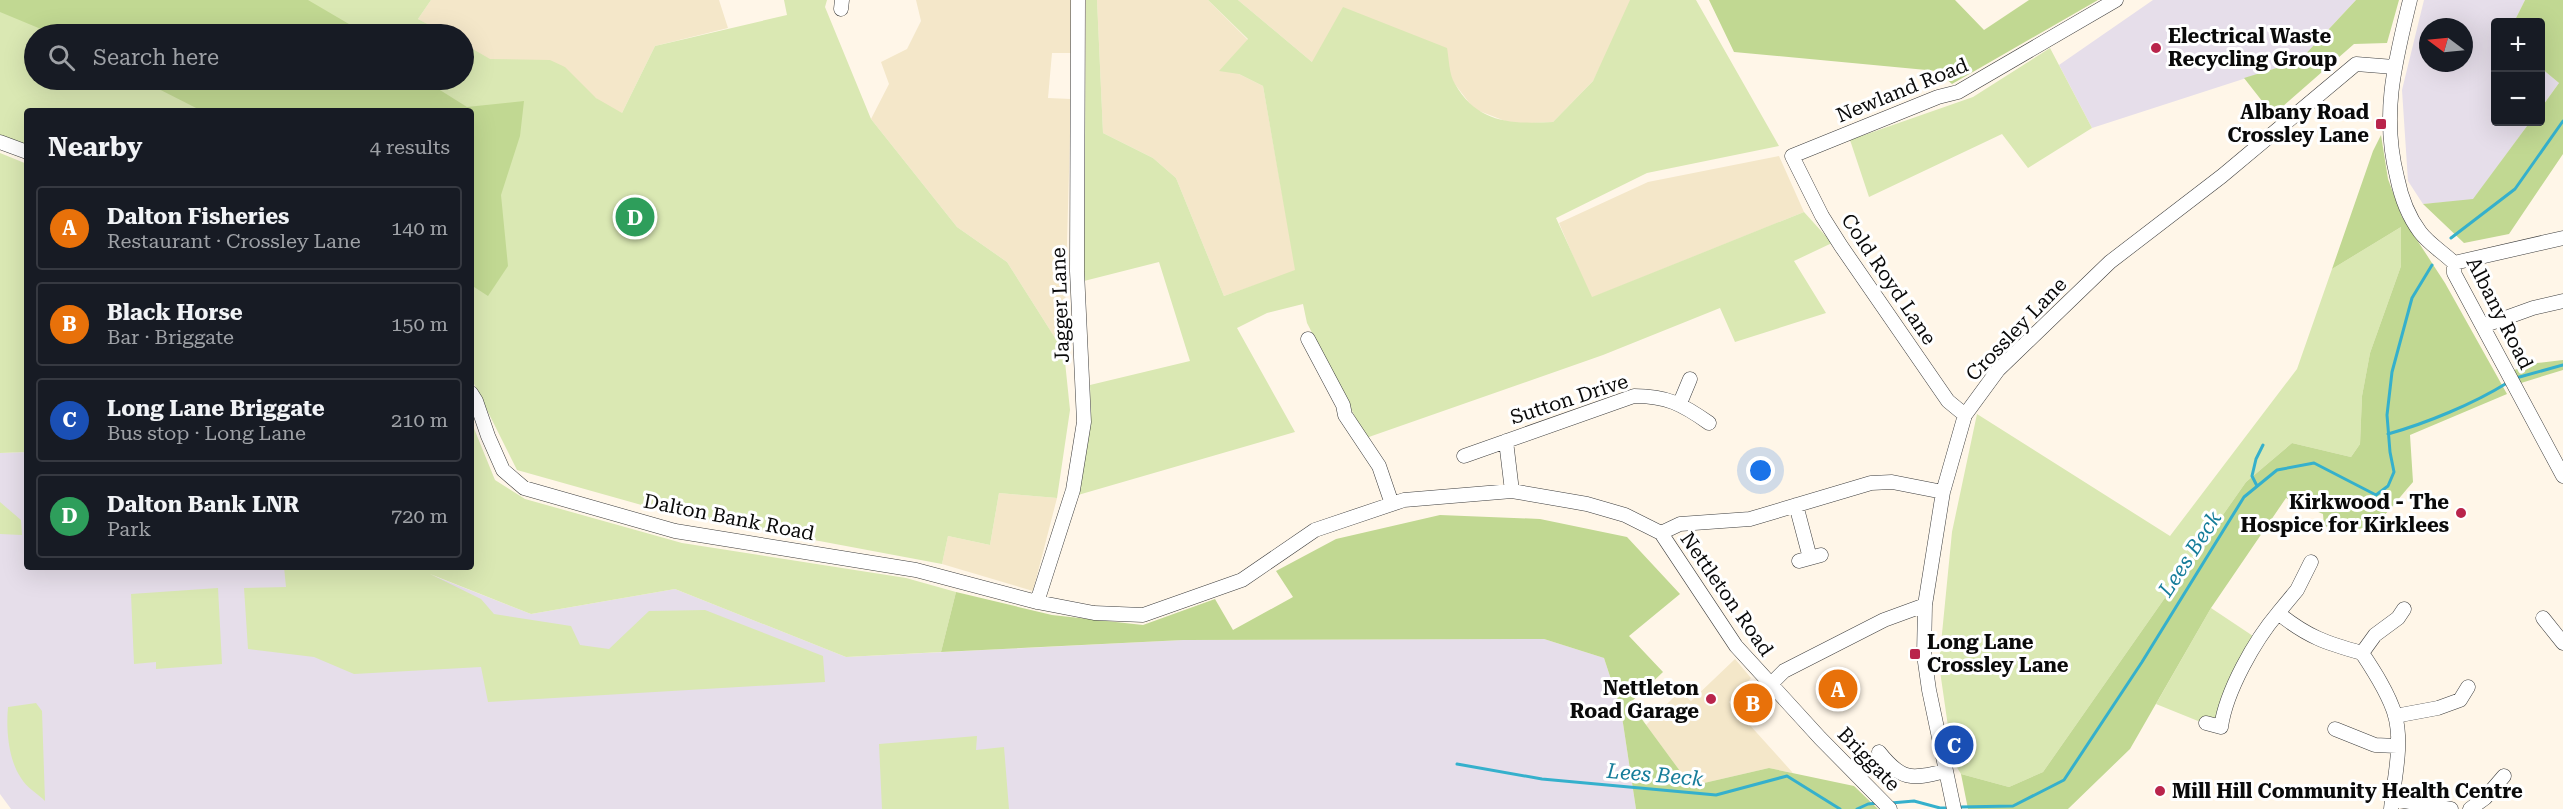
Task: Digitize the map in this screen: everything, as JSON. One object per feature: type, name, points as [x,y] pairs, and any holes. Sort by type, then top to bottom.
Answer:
[{"type":"street","name":"Jagger Lane","points":[[1037,602],[1073,489],[1084,422],[1077,271],[1078,0]]},
{"type":"street","name":"Newland Road","points":[[1792,156],[1938,97],[1958,92],[2116,0]]},
{"type":"street","name":"Albany Road","points":[[2410,0],[2394,67],[2390,96],[2389,129],[2403,201],[2420,233],[2454,263],[2454,273],[2563,476]]},
{"type":"street","name":"Crossley Lane","points":[[1954,809],[1924,655],[1925,604],[1942,492],[1965,415],[1998,370],[2110,262],[2222,176],[2356,64],[2394,67]]},
{"type":"street","points":[[0,142],[24,151]]},
{"type":"street","name":"Cold Royd Lane","points":[[1792,156],[1822,216],[1841,246],[1948,401],[1965,415]]},
{"type":"street","points":[[2454,263],[2563,238]]},
{"type":"street","points":[[2483,326],[2534,308],[2563,301]]},
{"type":"street","points":[[1308,339],[1343,405],[1345,415],[1379,466],[1392,504]]},
{"type":"street","points":[[1680,403],[1690,379]]},
{"type":"street","name":"Sutton Drive","points":[[1464,456],[1634,396],[1654,396],[1680,403],[1709,423]]},
{"type":"street","name":"Dalton Bank Road","points":[[474,397],[503,470],[524,488],[675,531],[916,570],[1037,602]]},
{"type":"street","name":"Sutton Drive","points":[[1506,441],[1512,491]]},
{"type":"street","points":[[1661,533],[1680,524],[1750,519],[1871,483],[1892,482],[1942,492]]},
{"type":"street","name":"Nettleton Road","points":[[1037,602],[1094,613],[1143,615],[1242,580],[1315,530],[1392,504],[1404,500],[1512,491],[1587,504],[1625,515],[1661,533],[1736,646],[1770,685]]},
{"type":"street","points":[[1796,505],[1810,558]]},
{"type":"street","points":[[2206,723],[2221,727],[2238,678],[2262,632],[2297,590],[2311,562]]},
{"type":"street","points":[[1770,685],[1784,671],[1884,620],[1925,604]]},
{"type":"street","points":[[2362,653],[2375,635],[2398,618],[2404,609]]},
{"type":"street","points":[[2278,614],[2319,641],[2362,653],[2395,716],[2397,746],[2391,804],[2451,809]]},
{"type":"street","points":[[2543,618],[2563,643]]},
{"type":"street","name":"Briggate","points":[[1770,685],[1890,809]]},
{"type":"street","points":[[2395,716],[2438,708],[2460,700],[2468,687]]},
{"type":"street","points":[[2335,729],[2376,745],[2397,746]]},
{"type":"street","points":[[1879,752],[1891,768],[1904,776],[1922,777],[1945,771]]},
{"type":"street","points":[[2470,809],[2485,798],[2504,776]]},
{"type":"shaded area","points":[[431,0],[719,0],[728,28],[655,46],[620,117],[596,98],[490,62],[474,52],[474,24],[427,24],[418,19]]},
{"type":"shaded area","points":[[916,0],[1073,0],[1073,53],[1052,53],[1048,98],[1071,99],[1064,352],[1007,262],[957,227],[871,119],[889,84],[881,62],[907,49],[921,21]]},
{"type":"shaded area","points":[[1097,0],[1208,0],[1248,40],[1239,74],[1263,86],[1296,271],[1224,296],[1176,178],[1153,158],[1103,133]]},
{"type":"shaded area","points":[[1238,0],[1634,0],[1593,81],[1553,122],[1513,124],[1474,109],[1454,83],[1312,62]]},
{"type":"shaded area","points":[[2153,0],[2356,0],[2299,61],[2092,128],[2059,65]]},
{"type":"shaded area","points":[[2424,0],[2525,0],[2516,18],[2491,18],[2491,126],[2527,126],[2473,200],[2423,204],[2408,181],[2402,90],[2419,20],[2419,72],[2473,72],[2473,18],[2420,18]]},
{"type":"shaded area","points":[[2545,71],[2559,83],[2545,102]]},
{"type":"shaded area","points":[[1779,156],[1804,212],[1591,298],[1559,223],[1648,182]]},
{"type":"shaded area","points":[[24,452],[24,570],[419,570],[531,614],[675,589],[846,657],[1183,640],[1544,639],[1604,658],[1621,710],[1636,809],[11,809],[0,794],[0,453]]},
{"type":"shaded area","points":[[999,493],[1057,498],[1033,591],[942,564],[948,536],[990,545]]},
{"type":"shaded area","points":[[1735,659],[1751,678],[1729,702],[1793,773],[1769,768],[1691,786],[1646,725],[1680,691],[1691,701]]},
{"type":"green space","points":[[0,0],[431,0],[418,19],[427,24],[24,24],[24,90],[474,90],[474,50],[490,59],[550,60],[565,67],[596,98],[622,113],[655,46],[787,15],[784,0],[827,0],[825,7],[871,119],[957,227],[1007,262],[1064,352],[1070,410],[1057,498],[999,493],[990,545],[948,536],[942,564],[670,513],[517,470],[474,384],[474,108],[24,108],[24,144],[0,135]]},
{"type":"green space","points":[[0,0],[308,0],[349,24],[29,24],[0,12]]},
{"type":"green space","points":[[1086,0],[1097,0],[1103,133],[1153,158],[1176,178],[1224,296],[1295,270],[1263,86],[1239,74],[1219,71],[1248,39],[1208,0],[1238,0],[1312,62],[1343,7],[1447,48],[1450,72],[1455,84],[1474,107],[1485,114],[1497,119],[1538,123],[1553,122],[1593,81],[1630,0],[1696,0],[1779,146],[1647,173],[1556,218],[1592,297],[1804,212],[1832,243],[1794,261],[1826,313],[1735,342],[1720,308],[1603,355],[1366,438],[1307,323],[1303,304],[1267,313],[1237,328],[1295,432],[1078,495],[1091,422],[1090,385],[1190,361],[1159,262],[1084,281]]},
{"type":"green space","points":[[1709,0],[1955,0],[1984,30],[2029,0],[2098,0],[1952,84],[1937,71],[1734,52]]},
{"type":"green space","points":[[2356,0],[2399,0],[2387,43],[2354,44],[2273,115],[2244,78],[2299,61]]},
{"type":"green space","points":[[2525,0],[2563,0],[2563,154],[2509,234],[2464,243],[2423,204],[2473,199],[2527,126],[2545,126],[2545,102],[2559,83],[2545,71],[2545,18],[2516,18]]},
{"type":"green space","points":[[2050,48],[2092,128],[2028,168],[2002,134],[1869,197],[1850,140],[1973,97]]},
{"type":"green space","points":[[161,90],[440,90],[467,107],[524,101],[520,136],[501,195],[508,266],[488,296],[474,287],[474,108],[196,108]]},
{"type":"green space","points":[[2381,135],[2388,179],[2402,217],[2445,283],[2507,394],[2410,435],[2413,482],[2385,514],[2367,527],[2341,529],[2324,526],[2323,514],[2286,498],[2211,608],[2130,749],[2068,809],[1968,809],[1961,774],[2009,787],[2043,772],[2246,482],[2292,443],[2351,457],[2360,444],[2362,396],[2370,353],[2401,266],[2401,227],[2332,269],[2373,151]]},
{"type":"green space","points":[[0,153],[24,163],[24,452],[0,453]]},
{"type":"green space","points":[[2401,227],[2401,266],[2370,353],[2362,396],[2360,444],[2351,457],[2292,443],[2246,482],[2043,772],[2009,787],[1961,774],[1953,761],[1939,664],[1952,532],[1977,414],[2170,536],[2297,369],[2332,269]]},
{"type":"green space","points":[[2563,360],[2563,370],[2521,383],[2514,370],[2537,363]]},
{"type":"green space","points":[[474,428],[495,480],[525,499],[682,543],[906,578],[956,592],[941,652],[846,657],[675,589],[531,614],[430,574],[481,599],[494,614],[571,626],[580,645],[609,649],[649,611],[705,610],[823,656],[825,682],[488,702],[481,667],[354,674],[314,657],[248,649],[244,588],[286,587],[284,570],[474,570]]},
{"type":"green space","points":[[0,502],[21,520],[22,535],[0,534]]},
{"type":"green space","points":[[1440,515],[1540,519],[1627,537],[1680,594],[1629,636],[1663,672],[1630,703],[1691,786],[1769,768],[1854,786],[1878,809],[1636,809],[1621,710],[1604,658],[1544,639],[1183,640],[941,652],[956,592],[1052,615],[1143,625],[1215,599],[1233,630],[1293,597],[1276,571],[1336,539]]},
{"type":"green space","points":[[218,588],[222,664],[156,669],[156,662],[134,664],[131,594]]},
{"type":"green space","points":[[2211,608],[2256,638],[2219,724],[2203,723],[2156,704]]},
{"type":"green space","points":[[36,703],[42,711],[45,801],[21,778],[13,762],[7,725],[8,707]]},
{"type":"green space","points":[[977,736],[976,750],[1004,747],[1009,809],[882,809],[879,744]]},
{"type":"waterway","name":"Lees Beck","points":[[2451,238],[2515,189],[2563,121]]},
{"type":"waterway","name":"Lees Beck","points":[[1959,807],[2013,806],[2064,780],[2142,662],[2244,497],[2277,470],[2314,463],[2376,495],[2388,486],[2394,472],[2387,415],[2392,372],[2412,298],[2432,265]]},
{"type":"waterway","points":[[2516,378],[2563,365]]},
{"type":"waterway","points":[[2388,434],[2449,412],[2507,383]]},
{"type":"waterway","points":[[2257,486],[2252,476],[2256,459],[2263,445]]},
{"type":"waterway","name":"Lees Beck","points":[[1457,764],[1542,779],[1716,795],[1787,776],[1840,809]]},
{"type":"waterway","name":"Lees Beck","points":[[1891,803],[1914,801],[1949,808]]},
{"type":"waterway","name":"Lees Beck","points":[[1857,809],[1878,803]]},
{"type":"place","name":"Electrical Waste Recycling Group","points":[[2156,48]]},
{"type":"place","name":"Albany Road Crossley Lane","points":[[2381,124]]},
{"type":"place","name":"Dalton Bank LNR","points":[[635,217]]},
{"type":"place","name":"Kirkwood - The Hospice for Kirklees","points":[[2461,513]]},
{"type":"place","name":"Long Lane Crossley Lane","points":[[1915,654]]},
{"type":"place","name":"Dalton Fisheries","points":[[1838,689]]},
{"type":"place","name":"Nettleton Road Garage","points":[[1711,699]]},
{"type":"place","name":"Black Horse","points":[[1753,703]]},
{"type":"place","name":"Long Lane Briggate","points":[[1954,745]]},
{"type":"place","name":"Mill Hill Community Health Centre","points":[[2160,791]]}]
